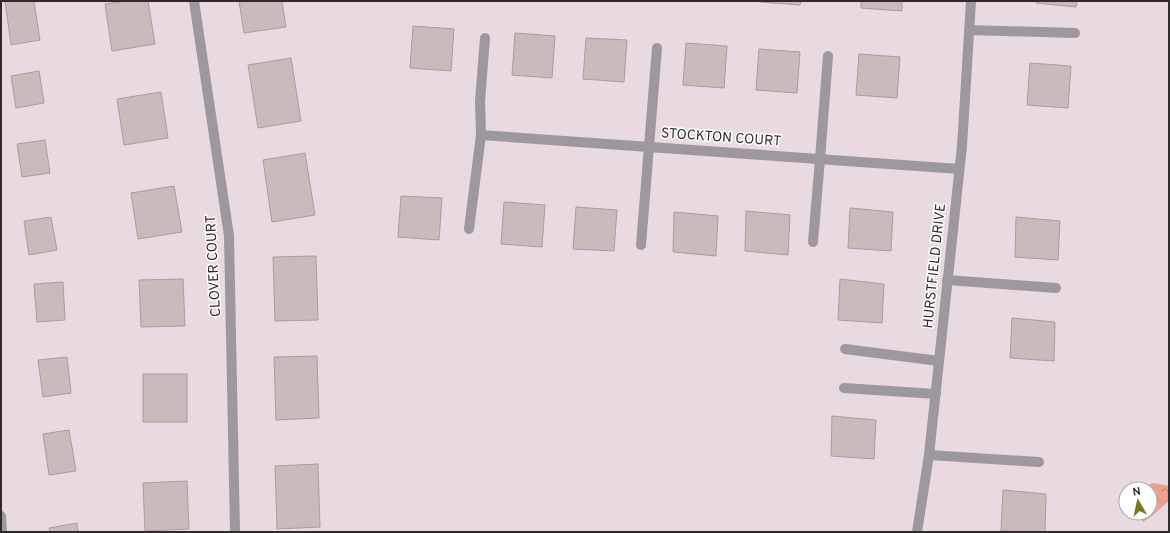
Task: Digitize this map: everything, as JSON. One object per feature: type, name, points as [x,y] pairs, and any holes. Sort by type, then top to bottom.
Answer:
[{"type":"street","name":"CLOVER COURT","points":[[194,1],[229,236],[235,532]]},
{"type":"street","name":"HURSTFIELD DRIVE","points":[[917,532],[929,454],[948,280],[959,169],[971,1]]},
{"type":"street","points":[[969,30],[1075,33]]},
{"type":"street","points":[[469,229],[481,135],[480,101],[485,38]]},
{"type":"street","points":[[641,245],[657,48]]},
{"type":"street","points":[[813,242],[828,56]]},
{"type":"street","name":"STOCKTON COURT","points":[[481,135],[959,169]]},
{"type":"street","points":[[948,280],[1056,288]]},
{"type":"street","points":[[845,349],[939,360]]},
{"type":"street","points":[[844,388],[936,394]]},
{"type":"street","points":[[929,454],[1040,462]]},
{"type":"street","points":[[1,516],[2,532]]},
{"type":"green space","points":[[1158,484],[1169,486],[1169,501],[1158,511]]},
{"type":"building","points":[[5,1],[34,1],[40,40],[11,45]]},
{"type":"building","points":[[125,1],[148,1],[155,44],[112,51],[105,4]]},
{"type":"building","points":[[239,1],[282,1],[286,27],[244,33]]},
{"type":"building","points":[[760,1],[801,1],[800,5]]},
{"type":"building","points":[[861,1],[902,1],[902,11],[861,8]]},
{"type":"building","points":[[1036,1],[1077,1],[1076,7],[1036,3]]},
{"type":"building","points":[[413,26],[454,29],[451,71],[410,68]]},
{"type":"building","points":[[515,33],[555,36],[552,78],[512,75]]},
{"type":"building","points":[[586,38],[627,40],[624,82],[583,79]]},
{"type":"building","points":[[686,43],[727,46],[724,88],[683,85]]},
{"type":"building","points":[[759,49],[800,52],[797,93],[756,90]]},
{"type":"building","points":[[859,54],[900,57],[897,98],[856,95]]},
{"type":"building","points":[[291,58],[301,121],[258,128],[248,65]]},
{"type":"building","points":[[1030,63],[1071,66],[1068,108],[1027,105]]},
{"type":"building","points":[[39,71],[44,103],[16,108],[11,76]]},
{"type":"building","points":[[161,92],[168,138],[124,145],[117,99]]},
{"type":"building","points":[[45,140],[50,173],[22,177],[17,144]]},
{"type":"building","points":[[305,153],[315,215],[272,222],[263,160]]},
{"type":"building","points":[[174,186],[182,232],[138,239],[131,193]]},
{"type":"building","points":[[401,196],[442,198],[439,240],[398,237]]},
{"type":"building","points":[[504,202],[545,205],[542,247],[501,244]]},
{"type":"building","points":[[576,207],[617,210],[614,251],[573,249]]},
{"type":"building","points":[[850,208],[893,212],[891,251],[848,248]]},
{"type":"building","points":[[746,211],[790,215],[788,255],[745,251]]},
{"type":"building","points":[[674,212],[718,216],[716,256],[673,252]]},
{"type":"building","points":[[51,217],[57,250],[29,255],[24,221]]},
{"type":"building","points":[[1016,217],[1060,221],[1058,260],[1015,257]]},
{"type":"building","points":[[316,256],[318,320],[275,321],[273,257]]},
{"type":"building","points":[[183,279],[185,326],[141,327],[139,280]]},
{"type":"building","points":[[840,279],[884,284],[882,323],[838,320]]},
{"type":"building","points":[[63,282],[65,320],[37,322],[34,284]]},
{"type":"building","points":[[1012,318],[1055,322],[1054,361],[1010,358]]},
{"type":"building","points":[[317,356],[319,418],[276,420],[274,357]]},
{"type":"building","points":[[67,357],[71,393],[43,397],[38,360]]},
{"type":"building","points":[[143,374],[187,374],[187,422],[143,422]]},
{"type":"building","points":[[832,416],[876,420],[874,459],[831,456]]},
{"type":"building","points":[[69,430],[76,471],[49,475],[43,434]]},
{"type":"building","points":[[318,464],[320,527],[277,529],[275,466]]},
{"type":"building","points":[[187,481],[189,529],[145,531],[143,483]]},
{"type":"building","points":[[1003,490],[1046,494],[1045,532],[1001,531]]},
{"type":"building","points":[[77,523],[78,532],[50,532],[49,528]]}]
